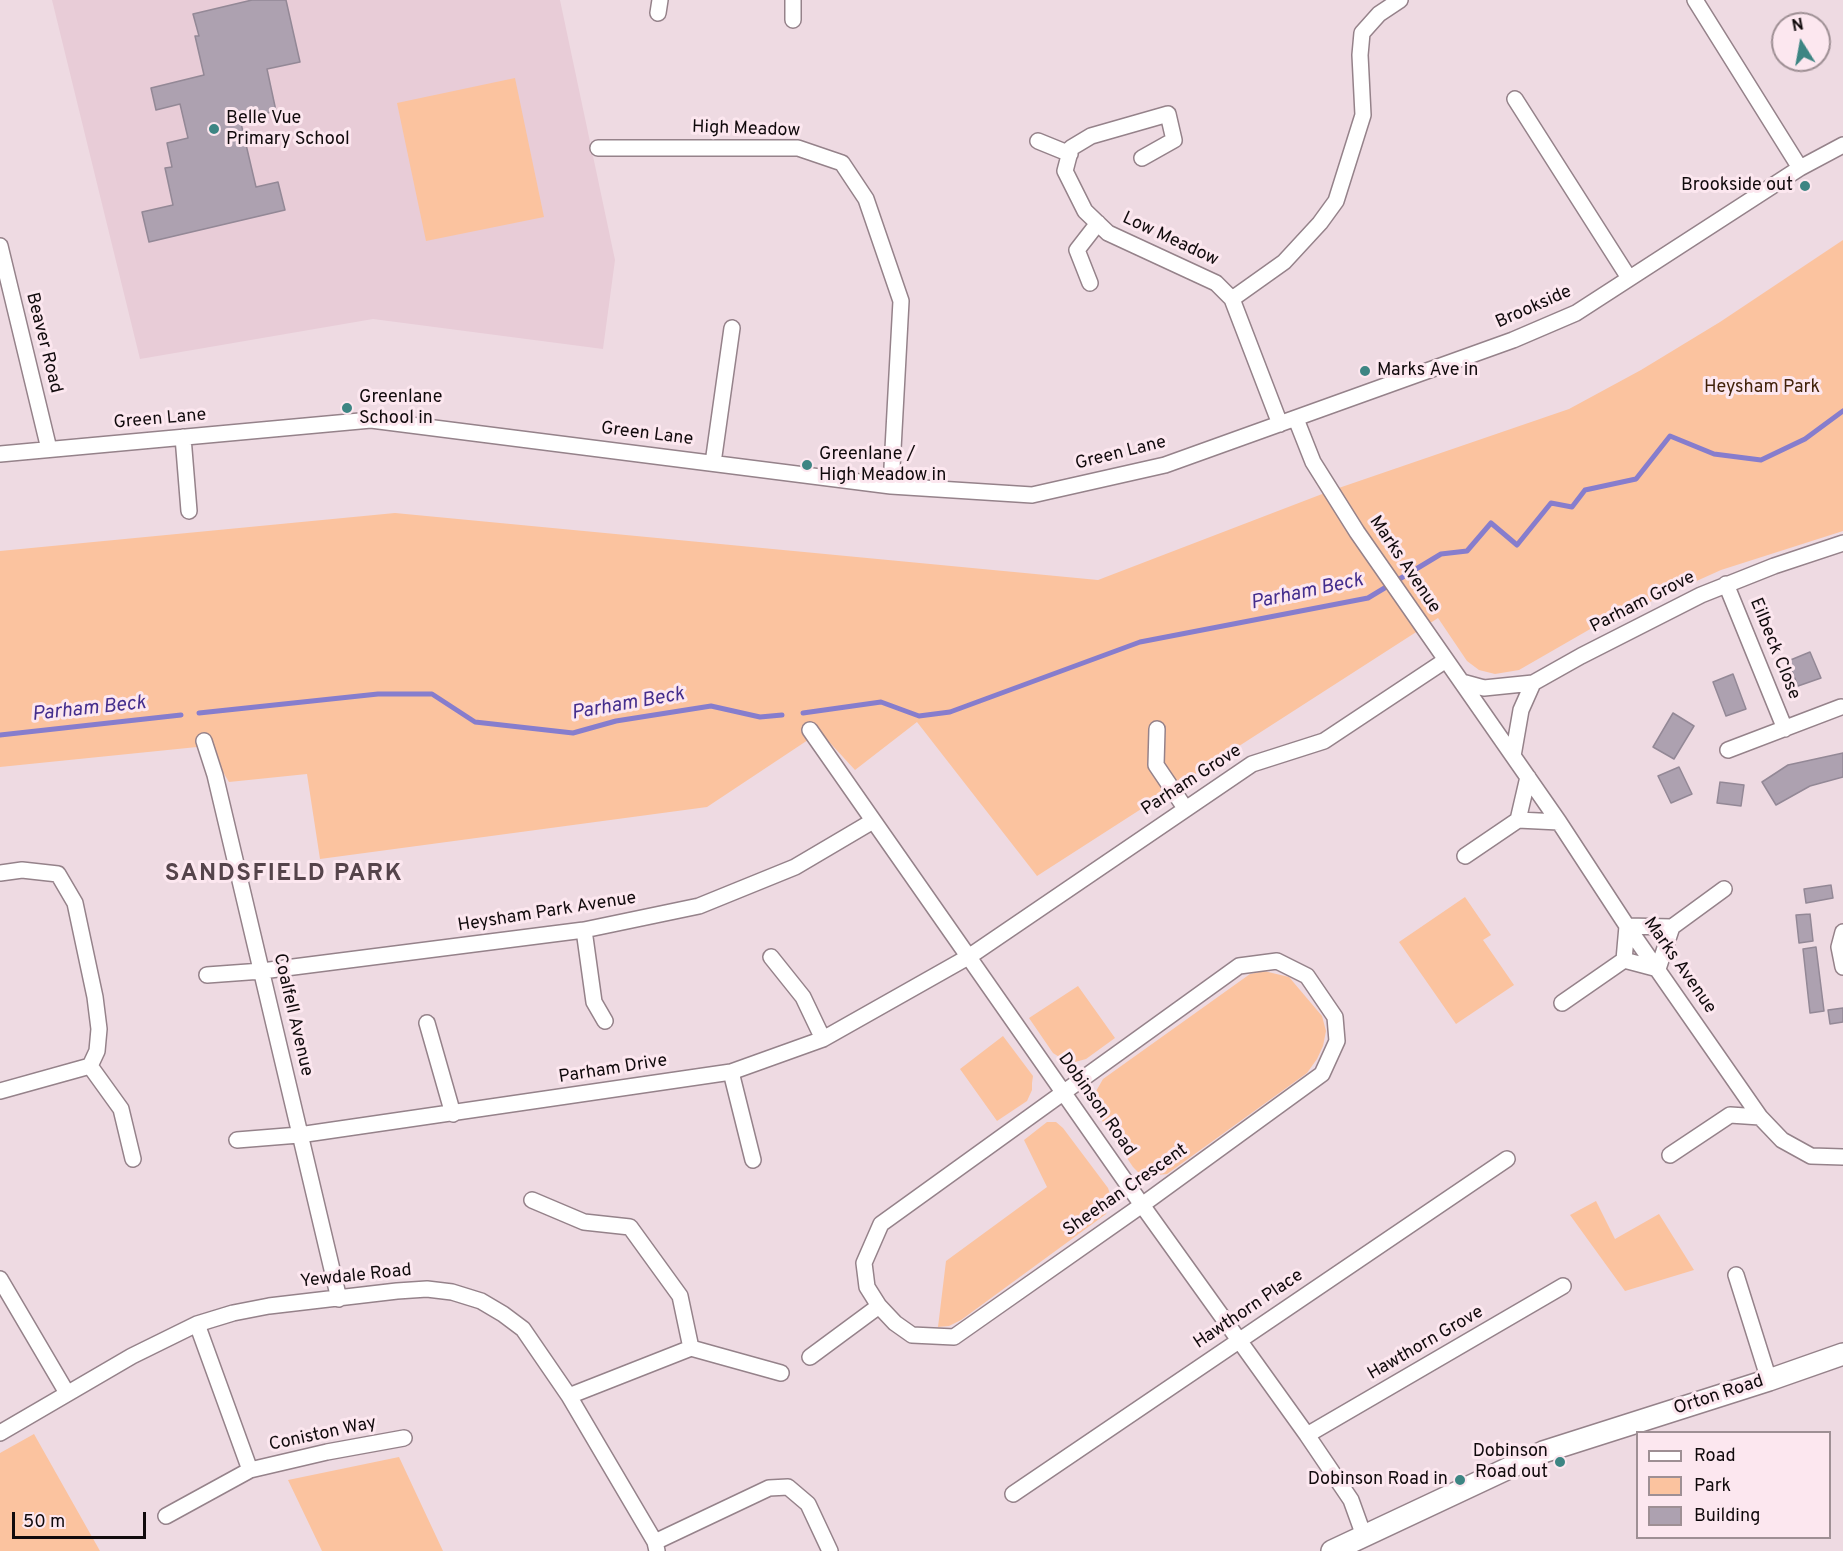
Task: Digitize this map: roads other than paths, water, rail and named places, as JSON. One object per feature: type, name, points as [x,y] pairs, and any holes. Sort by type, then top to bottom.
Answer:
[{"type":"street","points":[[793,0],[793,20]]},
{"type":"street","points":[[1232,299],[1284,262],[1320,223],[1336,201],[1363,116],[1360,54],[1362,33],[1379,14],[1400,0]]},
{"type":"street","points":[[1695,0],[1800,168]]},
{"type":"street","points":[[1515,99],[1629,278]]},
{"type":"street","points":[[1038,141],[1070,154],[1071,148],[1091,136],[1168,114],[1174,140],[1142,158]]},
{"type":"street","name":"Brookside","points":[[1280,424],[1513,340],[1576,313],[1800,168],[1843,145]]},
{"type":"street","name":"High Meadow","points":[[598,148],[798,148],[842,163],[866,199],[901,301],[891,486]]},
{"type":"street","name":"Low Meadow","points":[[1070,154],[1065,171],[1084,211],[1108,233],[1216,283],[1232,299],[1280,424]]},
{"type":"street","points":[[1090,283],[1077,250],[1098,223]]},
{"type":"street","name":"Beaver Road","points":[[0,246],[49,449]]},
{"type":"street","points":[[714,463],[732,328]]},
{"type":"street","name":"Marks Avenue","points":[[1296,418],[1313,462],[1330,490],[1760,1117],[1782,1140],[1811,1156],[1843,1157]]},
{"type":"street","name":"Green Lane","points":[[0,454],[371,420],[891,486],[1032,495],[1165,465],[1280,424]]},
{"type":"street","points":[[183,437],[189,511]]},
{"type":"street","name":"Parham Grove","points":[[1462,681],[1484,688],[1533,683],[1581,656],[1726,584],[1843,543]]},
{"type":"street","name":"Eilbeck Close","points":[[1726,584],[1785,729]]},
{"type":"street","name":"Parham Grove","points":[[970,957],[1252,764],[1324,741],[1446,660]]},
{"type":"street","points":[[1513,756],[1521,710],[1533,683]]},
{"type":"street","points":[[1728,750],[1841,707]]},
{"type":"street","points":[[1157,729],[1156,765],[1185,808]]},
{"type":"street","name":"Dobinson Road","points":[[810,730],[1142,1205],[1308,1435],[1351,1500],[1364,1536]]},
{"type":"street","name":"Coalfell Avenue","points":[[204,741],[215,775],[339,1299]]},
{"type":"street","points":[[1518,820],[1528,777]]},
{"type":"street","points":[[1465,856],[1518,820],[1559,822]]},
{"type":"street","name":"Heysham Park Avenue","points":[[207,975],[262,971],[584,930],[699,906],[795,867],[873,821]]},
{"type":"street","points":[[0,873],[22,870],[58,874],[75,903],[95,997],[99,1029],[97,1051],[90,1066],[0,1091]]},
{"type":"street","points":[[1624,960],[1658,969],[1672,927],[1724,889]]},
{"type":"street","points":[[1562,1003],[1624,960],[1628,926],[1672,927]]},
{"type":"street","points":[[584,930],[594,1002],[605,1021]]},
{"type":"street","points":[[1843,932],[1839,947],[1843,967]]},
{"type":"street","points":[[771,957],[803,997],[823,1039]]},
{"type":"street","name":"Parham Drive","points":[[237,1140],[299,1135],[453,1114],[731,1072],[823,1039],[970,957]]},
{"type":"street","name":"Sheehan Crescent","points":[[1277,961],[1307,976],[1335,1017],[1337,1041],[1322,1074],[1142,1205],[954,1337],[912,1335],[895,1323],[879,1306],[867,1287],[864,1263],[881,1224],[1239,966],[1277,961]]},
{"type":"street","points":[[427,1023],[453,1114]]},
{"type":"street","points":[[90,1066],[121,1109],[133,1159]]},
{"type":"street","points":[[731,1072],[753,1160]]},
{"type":"street","points":[[1730,1115],[1737,1083]]},
{"type":"street","points":[[1670,1155],[1730,1115],[1760,1117]]},
{"type":"street","name":"Hawthorn Place","points":[[1013,1494],[1507,1159]]},
{"type":"street","points":[[532,1200],[584,1222],[630,1227],[680,1296],[691,1348]]},
{"type":"street","points":[[1736,1275],[1769,1380]]},
{"type":"street","points":[[0,1279],[67,1393]]},
{"type":"street","name":"Hawthorn Grove","points":[[1308,1435],[1563,1286]]},
{"type":"street","name":"Yewdale Road","points":[[0,1433],[132,1356],[196,1324],[233,1313],[269,1306],[397,1291],[428,1289],[452,1292],[481,1301],[504,1314],[523,1329],[569,1396],[656,1546]]},
{"type":"street","points":[[810,1357],[879,1306]]},
{"type":"street","name":"Coniston Way","points":[[196,1324],[250,1470]]},
{"type":"street","points":[[569,1396],[691,1348],[781,1373]]},
{"type":"street","name":"Orton Road","points":[[1332,1551],[1543,1452],[1843,1354]]},
{"type":"street","name":"Coniston Way","points":[[166,1515],[250,1470],[327,1452],[404,1438]]},
{"type":"street","points":[[656,1546],[769,1488],[788,1487],[808,1504],[830,1551]]},
{"type":"waterway","name":"Parham Beck","points":[[803,713],[881,702],[919,716],[950,712],[1140,642],[1368,598],[1441,554],[1467,551],[1491,523],[1517,545],[1551,503],[1572,507],[1585,490],[1636,479],[1670,436],[1714,454],[1761,460],[1805,439],[1843,411]]},
{"type":"waterway","name":"Parham Beck","points":[[199,713],[378,694],[432,694],[475,722],[573,733],[616,721],[711,706],[760,717],[782,715]]},
{"type":"waterway","name":"Parham Beck","points":[[0,735],[181,715]]},
{"type":"place","name":"Belle Vue Primary School","points":[[214,129]]},
{"type":"place","name":"Brookside out","points":[[1805,186]]},
{"type":"place","name":"Marks Ave in","points":[[1365,371]]},
{"type":"place","name":"Greenlane School in","points":[[347,408]]},
{"type":"place","name":"Greenlane / High Meadow in","points":[[807,465]]},
{"type":"place","name":"Dobinson Road out","points":[[1560,1462]]},
{"type":"place","name":"Dobinson Road in","points":[[1460,1480]]},
{"type":"district","name":"SANDSFIELD PARK","points":[[284,875]]},
{"type":"park label","name":"Heysham Park","points":[[1762,388]]}]
